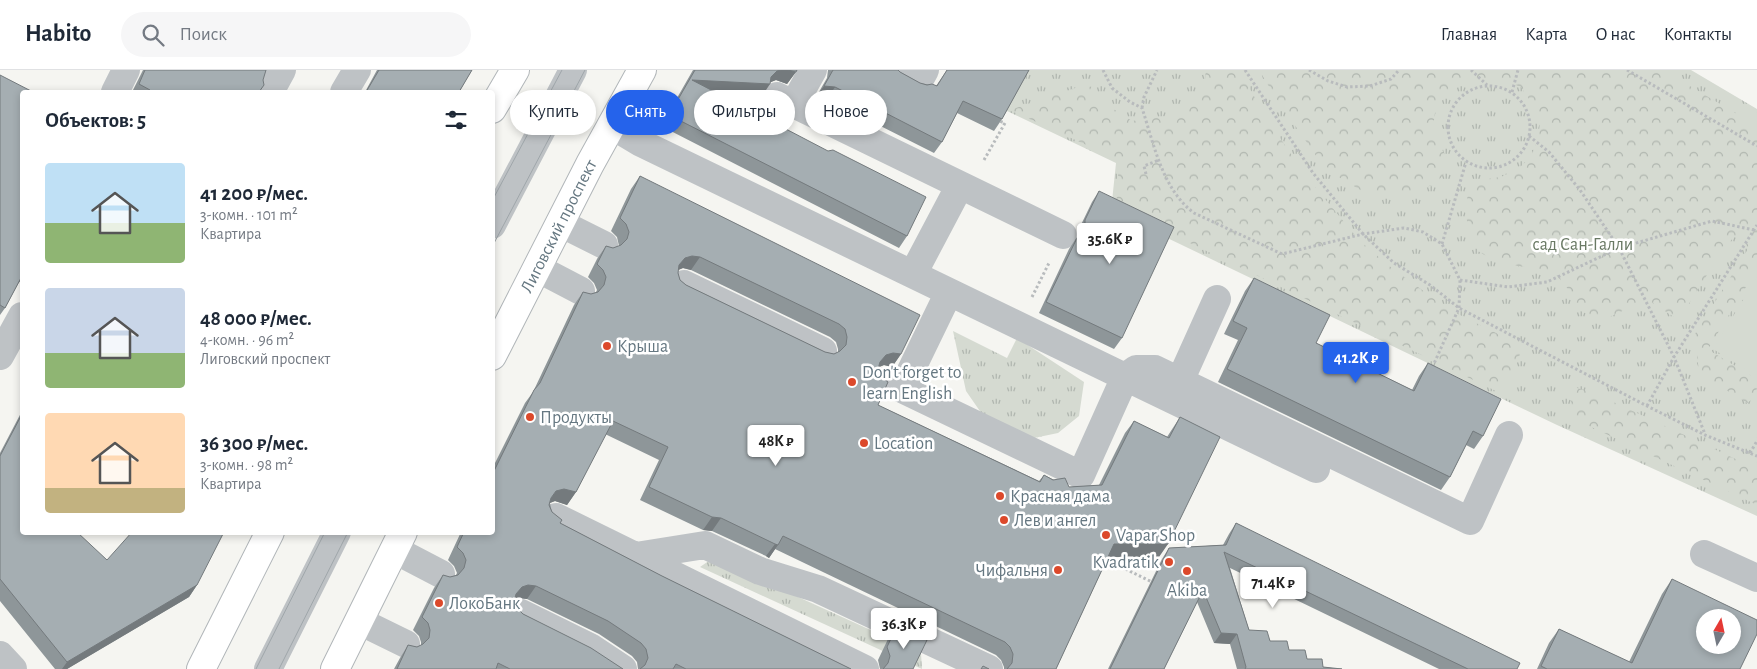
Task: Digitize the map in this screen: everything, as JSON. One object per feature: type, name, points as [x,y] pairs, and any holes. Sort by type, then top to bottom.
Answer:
[{"type":"main road","points":[[495,104],[515,70]]},
{"type":"main road","name":"Лиговский проспект","points":[[631,90],[642,70]]},
{"type":"main road","name":"Лиговский проспект","points":[[495,350],[606,135]]},
{"type":"main road","points":[[201,669],[268,535]]},
{"type":"main road","points":[[335,669],[399,541]]},
{"type":"street","points":[[116,90],[126,70]]},
{"type":"street","points":[[271,90],[282,70]]},
{"type":"street","points":[[345,90],[356,70]]},
{"type":"street","points":[[495,218],[573,70]]},
{"type":"street","points":[[813,70],[786,100],[1062,235]]},
{"type":"street","points":[[898,70],[919,81],[925,70]]},
{"type":"street","points":[[628,135],[1316,469]]},
{"type":"street","points":[[913,274],[964,187]]},
{"type":"street","points":[[560,223],[604,245]]},
{"type":"street","points":[[537,268],[581,291]]},
{"type":"street","points":[[684,284],[823,351]]},
{"type":"street","points":[[949,292],[893,385],[1081,475],[1125,377],[1136,369],[1156,368],[1470,521],[1509,435]]},
{"type":"street","points":[[1180,381],[1217,299]]},
{"type":"street","points":[[0,356],[20,320]]},
{"type":"street","points":[[556,517],[865,669]]},
{"type":"street","points":[[268,669],[335,535]]},
{"type":"street","points":[[399,541],[441,574]]},
{"type":"street","points":[[636,556],[705,545],[760,571],[818,589],[957,662],[989,669]]},
{"type":"street","points":[[1704,554],[1757,578]]},
{"type":"street","points":[[521,613],[590,647],[623,669]]},
{"type":"street","points":[[359,621],[406,644]]},
{"type":"street","points":[[0,655],[13,669]]},
{"type":"path","points":[[1103,70],[1112,88],[1130,102],[1142,108]]},
{"type":"path","points":[[1157,70],[1144,97],[1142,108],[1159,160],[1175,195],[1194,212],[1282,254],[1363,234],[1404,228],[1423,232],[1442,244],[1460,280],[1458,308],[1430,372]]},
{"type":"path","points":[[1245,70],[1313,173],[1363,234],[1394,263],[1430,285],[1458,308],[1705,435],[1757,456]]},
{"type":"path","points":[[1309,70],[1328,82],[1347,87],[1370,86],[1391,79],[1399,70]]},
{"type":"path","points":[[1470,70],[1487,84]]},
{"type":"path","points":[[1512,92],[1518,70]]},
{"type":"path","points":[[1627,70],[1757,146]]},
{"type":"path","points":[[1487,84],[1499,86],[1512,92],[1521,100],[1528,111],[1530,124],[1529,136],[1523,150],[1512,161],[1497,168],[1481,168],[1466,162],[1456,152],[1448,139],[1447,125],[1450,110],[1458,98],[1470,90],[1487,84]]},
{"type":"path","points":[[964,187],[1005,123],[999,121]]},
{"type":"path","points":[[1529,136],[1548,152],[1580,190],[1618,248],[1674,357],[1705,435]]},
{"type":"path","points":[[1146,174],[1144,166],[1159,160]]},
{"type":"path","points":[[1442,244],[1466,162]]},
{"type":"path","points":[[1460,280],[1508,287],[1547,282],[1618,248],[1712,221],[1754,230]]},
{"type":"path","points":[[1647,406],[1674,357],[1757,225]]},
{"type":"path","points":[[1018,325],[1062,235]]},
{"type":"path","points":[[1750,453],[1757,441]]},
{"type":"path","points":[[1100,557],[1161,587]]},
{"type":"green space","name":"сад Сан-Галли","points":[[1028,70],[1691,70],[1757,109],[1757,516],[1557,425],[1111,211],[1116,163],[1005,110]]},
{"type":"green space","points":[[1206,70],[1239,70],[1266,117],[1305,175],[1360,241],[1388,265],[1448,309],[1514,342],[1520,354],[1508,386],[1496,391],[1192,244],[1116,210],[1119,160],[1010,110],[1084,85],[1092,87],[1098,99],[1132,121],[1175,115],[1205,83]]},
{"type":"green space","points":[[1259,70],[1663,70],[1757,126],[1757,269],[1708,349],[1757,379],[1755,396],[1747,403],[1699,373],[1695,334],[1748,249],[1743,237],[1735,236],[1724,248],[1680,318],[1674,317],[1651,302],[1629,308],[1607,318],[1587,314],[1575,308],[1568,289],[1553,271],[1498,263],[1478,251],[1470,235],[1465,211],[1469,188],[1479,180],[1501,177],[1519,168],[1531,157],[1539,136],[1540,116],[1521,87],[1503,80],[1472,79],[1446,94],[1435,113],[1433,127],[1438,143],[1450,166],[1436,184],[1400,195],[1367,194],[1337,176],[1319,160]]},
{"type":"green space","points":[[1757,277],[1757,376],[1713,349]]},
{"type":"green space","points":[[953,331],[1007,358],[1017,338],[1084,382],[1079,416],[1058,433],[1034,438],[984,417],[966,391]]},
{"type":"green space","points":[[1577,388],[1592,392],[1757,469],[1757,505],[1572,418],[1570,404]]},
{"type":"green space","points":[[713,558],[921,653],[922,669],[700,567]]},
{"type":"building","points":[[145,70],[266,70],[263,80],[264,85],[260,90],[150,90],[139,84]]},
{"type":"building","points":[[379,70],[472,70],[460,90],[367,90]]},
{"type":"building","points":[[695,70],[781,70],[771,77],[770,84],[692,80],[711,90],[694,90],[694,128],[684,123],[683,90]]},
{"type":"building","points":[[833,70],[898,70],[920,83],[937,86],[947,70],[1029,70],[1002,119],[963,101],[942,142],[887,114],[887,90],[841,90],[835,87],[824,86]]},
{"type":"building","points":[[0,75],[29,90],[20,90],[20,280],[5,308],[0,305]]},
{"type":"building","points":[[795,134],[828,151],[833,150],[926,197],[907,236],[708,135]]},
{"type":"building","points":[[640,176],[920,315],[901,354],[893,353],[886,355],[880,362],[878,369],[881,377],[888,382],[878,405],[1040,482],[1044,475],[1053,480],[1065,478],[1069,487],[1102,485],[1134,421],[1169,438],[1180,417],[1220,437],[1168,544],[1114,544],[1056,669],[1007,669],[1012,663],[1013,654],[1005,642],[783,536],[778,545],[775,544],[649,487],[668,447],[613,421],[576,492],[564,489],[556,491],[551,498],[549,505],[552,512],[562,520],[560,523],[662,576],[851,669],[686,669],[676,664],[673,669],[640,669],[645,665],[648,658],[646,649],[641,643],[608,621],[536,586],[528,585],[522,587],[516,594],[514,602],[523,614],[591,648],[623,669],[510,669],[498,663],[496,669],[397,669],[408,645],[417,647],[429,638],[430,630],[428,623],[422,617],[443,575],[450,577],[458,575],[464,568],[466,560],[463,553],[457,547],[463,535],[495,535],[495,469],[534,390],[540,383],[583,292],[591,294],[598,292],[604,285],[606,277],[603,270],[597,264],[606,246],[613,248],[621,245],[627,239],[629,232],[626,224],[620,218]],"holes":[[[692,256],[700,257],[839,324],[845,329],[846,345],[834,354],[825,352],[686,285],[680,280],[678,273],[679,265],[685,258]]]},
{"type":"building","points":[[1099,191],[1174,227],[1122,338],[1046,302],[1077,238],[1085,230],[1085,220]]},
{"type":"building","points":[[1254,278],[1330,315],[1316,343],[1414,391],[1428,363],[1501,399],[1483,436],[1473,431],[1450,477],[1227,369],[1247,328],[1233,321]]},
{"type":"building","points":[[20,418],[20,535],[80,535],[107,560],[129,535],[222,535],[197,585],[67,662],[0,579],[0,456]]},
{"type":"building","points":[[1236,523],[1520,663],[1517,669],[1468,669],[1224,552],[1249,630],[1267,631],[1270,641],[1287,641],[1289,650],[1305,650],[1307,659],[1322,659],[1323,667],[1342,669],[1245,669],[1237,634],[1221,633],[1203,590],[1164,669],[1110,669],[1169,548],[1226,545]]},
{"type":"building","points":[[1672,579],[1734,609],[1696,609],[1696,654],[1741,654],[1741,612],[1757,620],[1757,634],[1740,669],[1547,669],[1541,666],[1559,629],[1632,663]]},
{"type":"building","points":[[897,626],[927,640],[913,669],[883,669],[888,663],[890,656],[887,647]]},
{"type":"tram line","points":[[495,195],[562,70]]},
{"type":"tram line","points":[[495,241],[585,70]]},
{"type":"tram line","points":[[256,669],[323,535]]},
{"type":"tram line","points":[[279,669],[346,535]]},
{"type":"place","name":"Крыша","points":[[607,346]]},
{"type":"place","name":"Don't forget to learn English","points":[[852,382]]},
{"type":"place","name":"Продукты","points":[[530,417]]},
{"type":"place","name":"Location","points":[[864,443]]},
{"type":"place","name":"Красная дама","points":[[1000,496]]},
{"type":"place","name":"Лев и ангел","points":[[1004,520]]},
{"type":"place","name":"Vapar Shop","points":[[1106,535]]},
{"type":"place","name":"Kvadratik","points":[[1169,562]]},
{"type":"place","name":"Чифальня","points":[[1058,570]]},
{"type":"place","name":"Akiba","points":[[1187,571]]},
{"type":"place","name":"ЛокоБанк","points":[[439,603]]}]
